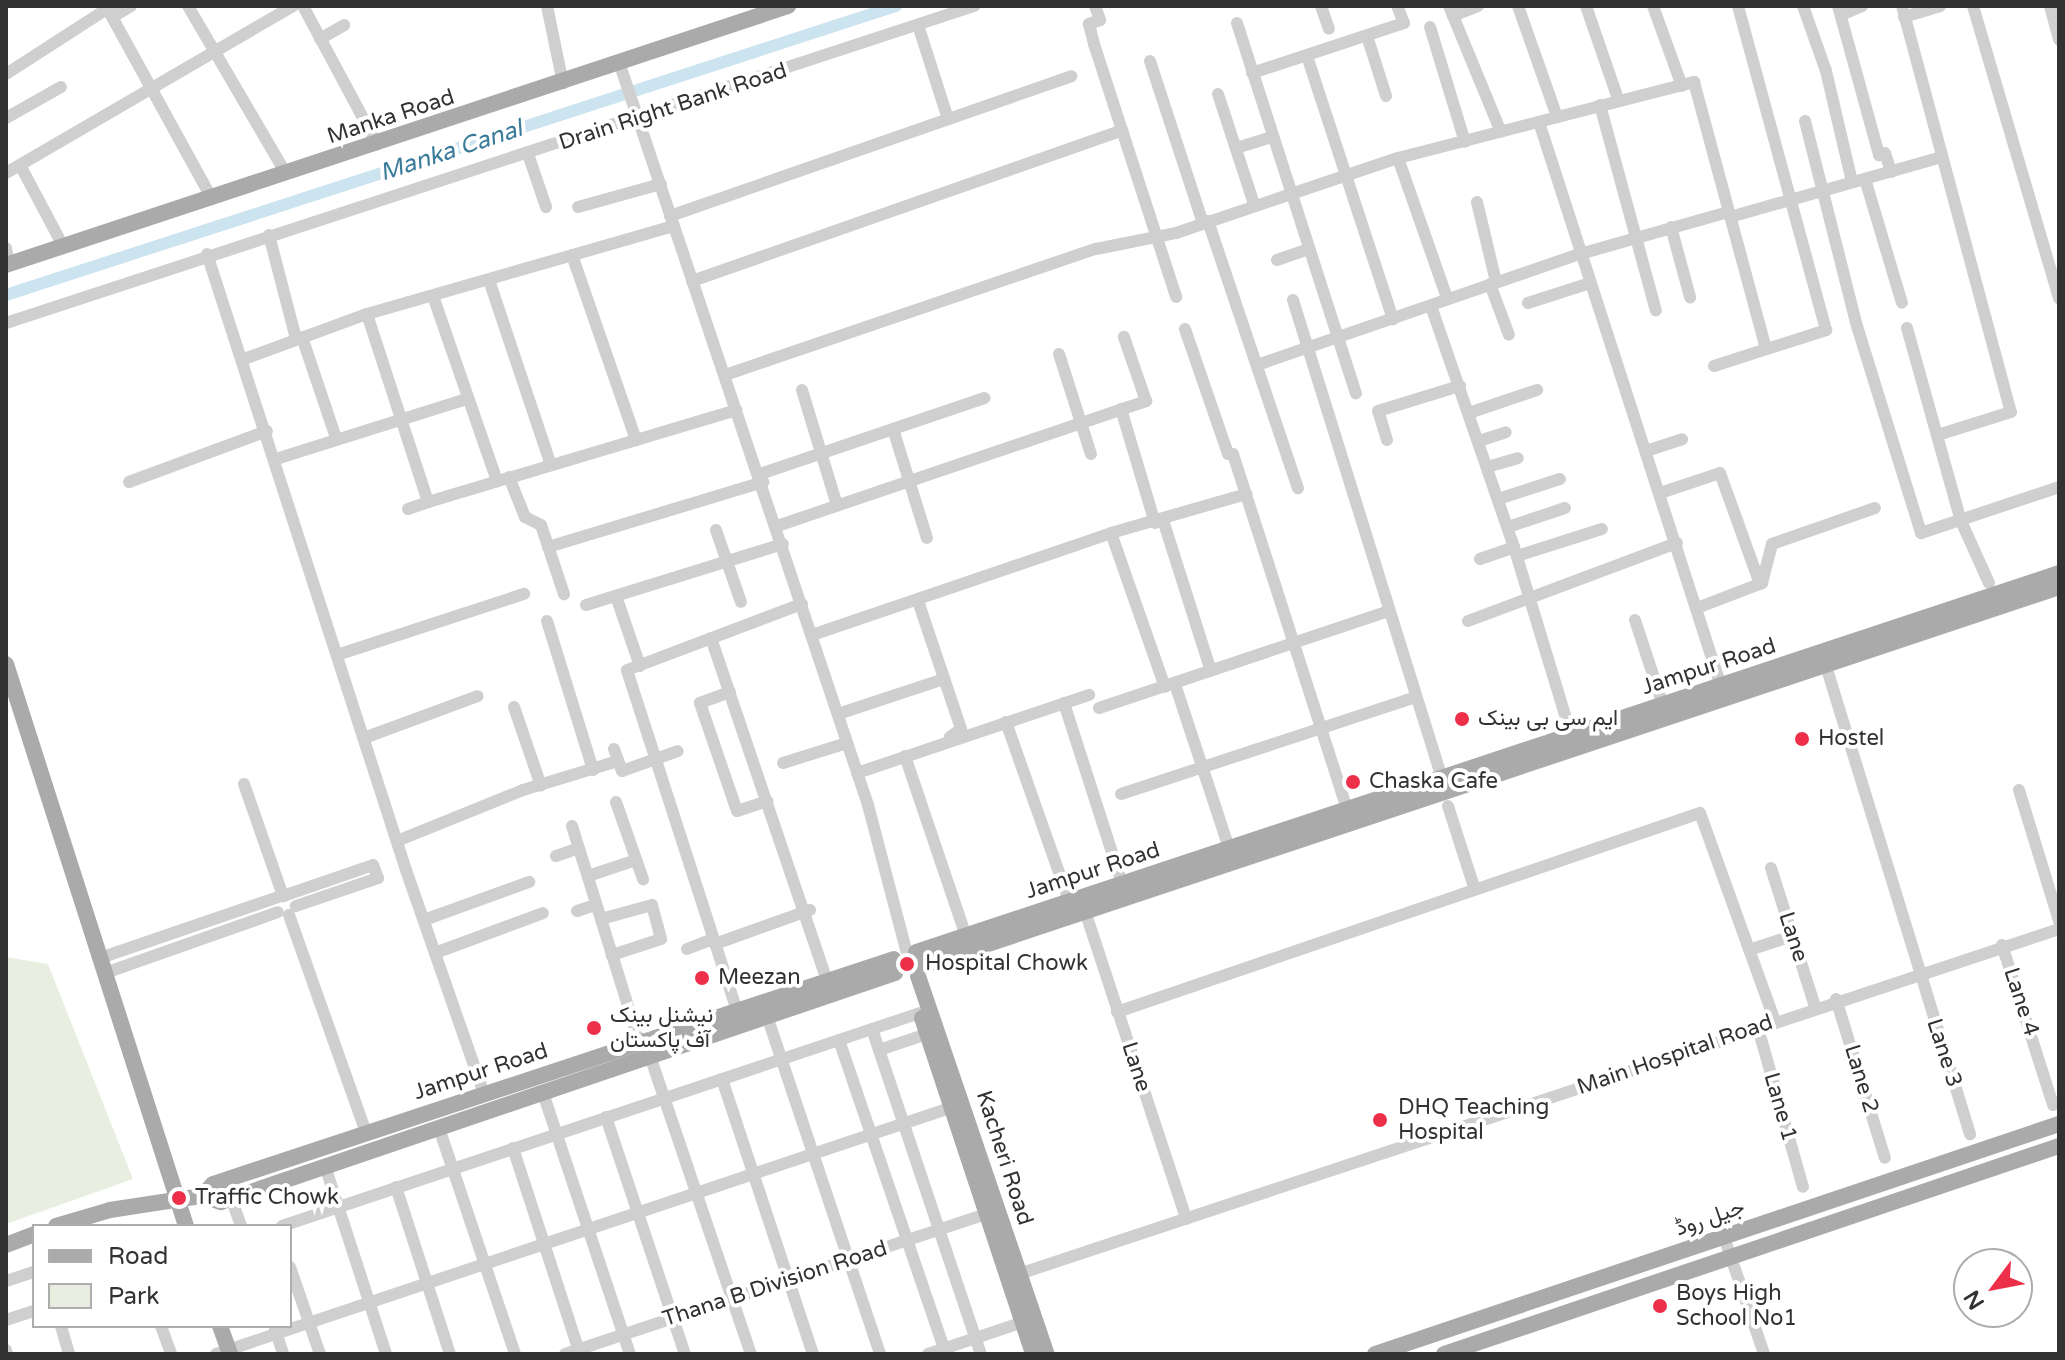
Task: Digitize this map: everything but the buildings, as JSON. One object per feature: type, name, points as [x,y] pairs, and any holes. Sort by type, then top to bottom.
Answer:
[{"type":"main road","name":"Manka Road","points":[[7,259],[63,246],[212,199],[620,65],[782,7]]},
{"type":"main road","name":"Jampur Road","points":[[63,1224],[110,1210],[202,1196],[213,1184],[484,1094],[767,1016],[909,965],[1071,901],[2059,573]]},
{"type":"main road","name":"Jampur Road","points":[[226,1200],[543,1093],[737,1011],[827,981],[909,965],[1086,914],[2059,587]]},
{"type":"main road","points":[[6,664],[105,965],[178,1201],[181,1224]]},
{"type":"main road","name":"Kacheri Road","points":[[909,965],[920,1013],[950,1108],[1033,1354]]},
{"type":"main road","name":"Kacheri Road","points":[[909,965],[1047,1354]]},
{"type":"main road","name":"جیل روڈ","points":[[1375,1354],[2059,1124]]},
{"type":"main road","name":"جیل روڈ","points":[[1444,1354],[2059,1146]]},
{"type":"main road","points":[[202,1196],[226,1200]]},
{"type":"main road","points":[[6,1245],[32,1235]]},
{"type":"main road","points":[[220,1328],[225,1353]]},
{"type":"street","points":[[6,74],[108,11],[131,6]]},
{"type":"street","points":[[205,6],[190,9],[286,174]]},
{"type":"street","points":[[6,173],[293,6]]},
{"type":"street","points":[[303,6],[377,144]]},
{"type":"street","points":[[547,6],[563,83]]},
{"type":"street","name":"Drain Right Bank Road","points":[[6,323],[207,254],[641,118],[974,6]]},
{"type":"street","points":[[1095,6],[1100,20],[1089,24],[1176,297]]},
{"type":"street","points":[[1321,6],[1329,29]]},
{"type":"street","points":[[1252,73],[1404,23],[1397,6]]},
{"type":"street","points":[[1478,6],[1451,11],[1501,132]]},
{"type":"street","points":[[1518,6],[1557,117]]},
{"type":"street","points":[[1586,6],[1618,99],[1624,104],[1694,82],[1766,348]]},
{"type":"street","points":[[1653,6],[1682,86]]},
{"type":"street","points":[[1803,6],[1902,303]]},
{"type":"street","points":[[1862,6],[1839,10],[1879,155],[1885,153],[1891,172]]},
{"type":"street","points":[[1937,435],[2011,412],[1903,11],[1940,6]]},
{"type":"street","points":[[1973,6],[2058,291]]},
{"type":"street","points":[[2050,6],[2059,40]]},
{"type":"street","points":[[1714,366],[1826,330],[1743,8]]},
{"type":"street","points":[[108,11],[212,199]]},
{"type":"street","points":[[1237,23],[1356,393]]},
{"type":"street","points":[[320,39],[344,25]]},
{"type":"street","points":[[918,25],[948,119]]},
{"type":"street","points":[[1430,27],[1465,142]]},
{"type":"street","points":[[1367,36],[1386,96]]},
{"type":"street","points":[[1307,56],[1393,319]]},
{"type":"street","points":[[1150,61],[1298,488]]},
{"type":"street","points":[[620,65],[641,118],[671,221],[762,478],[857,773],[909,965]]},
{"type":"street","points":[[244,359],[367,314],[572,255],[1071,76]]},
{"type":"street","points":[[6,118],[61,87]]},
{"type":"street","points":[[1218,94],[1254,204]]},
{"type":"street","points":[[725,375],[1096,249],[1206,222],[1398,158],[1618,99]]},
{"type":"street","points":[[1600,105],[1656,311]]},
{"type":"street","points":[[1805,121],[1822,191],[1921,533],[2059,487]]},
{"type":"street","points":[[1539,122],[1587,284],[1677,543],[1721,686]]},
{"type":"street","points":[[692,281],[1122,130]]},
{"type":"street","points":[[1236,148],[1272,137]]},
{"type":"street","points":[[528,154],[546,207]]},
{"type":"street","points":[[1398,158],[1447,298]]},
{"type":"street","points":[[1257,365],[1636,236],[1794,199],[1941,158]]},
{"type":"street","points":[[20,165],[63,246]]},
{"type":"street","points":[[578,207],[661,184]]},
{"type":"street","points":[[1477,202],[1493,283],[1509,335]]},
{"type":"street","points":[[1671,227],[1690,297]]},
{"type":"street","points":[[269,235],[299,338],[336,438]]},
{"type":"street","points":[[1277,260],[1309,249]]},
{"type":"street","points":[[207,254],[244,359],[397,841],[484,1094]]},
{"type":"street","points":[[572,255],[636,440]]},
{"type":"street","points":[[489,280],[551,465]]},
{"type":"street","points":[[1528,303],[1587,284]]},
{"type":"street","points":[[433,296],[466,399],[503,479],[525,517],[541,525],[564,594]]},
{"type":"street","points":[[1293,300],[1439,769]]},
{"type":"street","points":[[1431,306],[1516,551],[1568,725]]},
{"type":"street","points":[[367,314],[428,502]]},
{"type":"street","points":[[1907,328],[1961,521],[1989,583]]},
{"type":"street","points":[[1185,329],[1246,494],[1345,803]]},
{"type":"street","points":[[777,526],[1146,401],[1124,337]]},
{"type":"street","points":[[1059,354],[1091,454]]},
{"type":"street","points":[[1387,440],[1378,411],[1460,386]]},
{"type":"street","points":[[802,390],[837,505]]},
{"type":"street","points":[[1469,413],[1537,390]]},
{"type":"street","points":[[548,547],[762,478],[823,453],[984,398]]},
{"type":"street","points":[[276,459],[466,399]]},
{"type":"street","points":[[1121,409],[1211,671]]},
{"type":"street","points":[[408,509],[737,410]]},
{"type":"street","points":[[893,429],[927,538]]},
{"type":"street","points":[[129,482],[267,431]]},
{"type":"street","points":[[1479,441],[1506,432]]},
{"type":"street","points":[[1646,451],[1682,439]]},
{"type":"street","points":[[1487,467],[1518,458]]},
{"type":"street","points":[[1660,493],[1720,473],[1760,584]]},
{"type":"street","points":[[1498,499],[1560,479]]},
{"type":"street","points":[[812,635],[1111,533],[1246,494]]},
{"type":"street","points":[[1508,527],[1565,508]]},
{"type":"street","points":[[1760,584],[1772,544],[1875,508]]},
{"type":"street","points":[[1480,559],[1602,529]]},
{"type":"street","points":[[716,530],[741,602]]},
{"type":"street","points":[[1111,533],[1203,767],[1227,842]]},
{"type":"street","points":[[1468,621],[1677,543]]},
{"type":"street","points":[[586,605],[783,544]]},
{"type":"street","points":[[1697,608],[1760,584]]},
{"type":"street","points":[[337,655],[524,594]]},
{"type":"street","points":[[616,596],[640,666]]},
{"type":"street","points":[[918,601],[961,729],[946,742]]},
{"type":"street","points":[[737,1011],[627,670],[802,604]]},
{"type":"street","points":[[1099,708],[1170,686],[1293,640],[1389,611]]},
{"type":"street","points":[[1635,620],[1663,705]]},
{"type":"street","points":[[547,621],[593,770]]},
{"type":"street","points":[[711,638],[809,911],[827,981]]},
{"type":"street","name":"Lane 3","points":[[1826,666],[1970,1134]]},
{"type":"street","points":[[838,714],[944,679]]},
{"type":"street","points":[[730,692],[700,703],[737,811],[767,801]]},
{"type":"street","points":[[857,773],[1089,695]]},
{"type":"street","points":[[364,738],[478,696]]},
{"type":"street","points":[[1121,794],[1416,697]]},
{"type":"street","points":[[1064,703],[1122,884]]},
{"type":"street","points":[[514,707],[541,786]]},
{"type":"street","points":[[1006,722],[1071,901],[1086,914]]},
{"type":"street","points":[[783,763],[847,743]]},
{"type":"street","points":[[397,841],[541,786],[593,770],[616,755],[622,771],[678,751]]},
{"type":"street","points":[[905,756],[964,930]]},
{"type":"street","points":[[244,784],[283,896]]},
{"type":"street","points":[[2019,790],[2059,921]]},
{"type":"street","points":[[616,802],[643,879]]},
{"type":"street","points":[[1448,806],[1474,887]]},
{"type":"street","points":[[1117,1012],[1474,887],[1700,813],[1775,1021]]},
{"type":"street","points":[[572,826],[612,955],[698,1193],[751,1354]]},
{"type":"street","points":[[556,856],[579,848]]},
{"type":"street","points":[[588,876],[636,860]]},
{"type":"street","points":[[373,865],[378,878],[288,911],[105,965],[283,896],[373,865]]},
{"type":"street","name":"Lane","points":[[1771,868],[1815,1007]]},
{"type":"street","points":[[424,920],[529,882]]},
{"type":"street","points":[[283,896],[293,899],[288,911],[366,1133]]},
{"type":"street","points":[[577,911],[596,905]]},
{"type":"street","points":[[601,919],[652,905],[661,939],[612,955]]},
{"type":"street","points":[[687,949],[809,911]]},
{"type":"street","points":[[435,953],[543,913]]},
{"type":"street","name":"Lane","points":[[1086,914],[1186,1219]]},
{"type":"street","name":"Main Hospital Road","points":[[1019,1274],[1758,1028],[1836,999],[2059,929]]},
{"type":"street","points":[[1749,950],[1792,936]]},
{"type":"street","name":"Lane 4","points":[[2002,945],[2053,1105]]},
{"type":"street","name":"Lane 2","points":[[1836,999],[1885,1158]]},
{"type":"street","points":[[288,1224],[920,1013]]},
{"type":"street","points":[[767,1016],[880,1354]]},
{"type":"street","name":"Lane 1","points":[[1758,1028],[1803,1187]]},
{"type":"street","points":[[872,1029],[981,1354]]},
{"type":"street","points":[[879,1050],[927,1034]]},
{"type":"street","points":[[839,1040],[945,1351]]},
{"type":"street","points":[[722,1079],[813,1354]]},
{"type":"street","points":[[543,1093],[630,1354]]},
{"type":"street","points":[[292,1326],[950,1108]]},
{"type":"street","points":[[606,1117],[685,1354]]},
{"type":"street","points":[[439,1128],[515,1354]]},
{"type":"street","points":[[513,1148],[579,1352]]},
{"type":"street","points":[[325,1166],[386,1354]]},
{"type":"street","points":[[396,1187],[450,1354]]},
{"type":"street","points":[[226,1200],[240,1224]]},
{"type":"street","name":"Thana B Division Road","points":[[565,1354],[579,1352],[624,1334],[986,1214]]},
{"type":"street","points":[[1724,1237],[1764,1354]]},
{"type":"street","points":[[6,1281],[32,1273]]},
{"type":"street","points":[[292,1273],[320,1354]]},
{"type":"street","points":[[6,1320],[32,1312]]},
{"type":"street","points":[[928,1354],[945,1351],[1023,1322]]},
{"type":"street","points":[[62,1328],[69,1354]]},
{"type":"street","points":[[162,1328],[171,1354]]},
{"type":"street","points":[[225,1353],[275,1330],[283,1354]]},
{"type":"green space","points":[[6,957],[48,964],[133,1179],[6,1224]]},
{"type":"waterway","name":"Manka Canal","points":[[6,295],[896,6]]},
{"type":"place","name":"ایم سی بی بینک","points":[[1462,719]]},
{"type":"place","name":"Hostel","points":[[1802,739]]},
{"type":"place","name":"Chaska Cafe","points":[[1353,782]]},
{"type":"place","name":"Hospital Chowk","points":[[907,964]]},
{"type":"place","name":"Meezan","points":[[702,978]]},
{"type":"place","name":"نیشنل بینک آف پاکستان","points":[[594,1028]]},
{"type":"place","name":"DHQ Teaching Hospital","points":[[1380,1120]]},
{"type":"place","name":"Traffic Chowk","points":[[179,1198]]},
{"type":"place","name":"Boys High School No1","points":[[1660,1306]]}]
